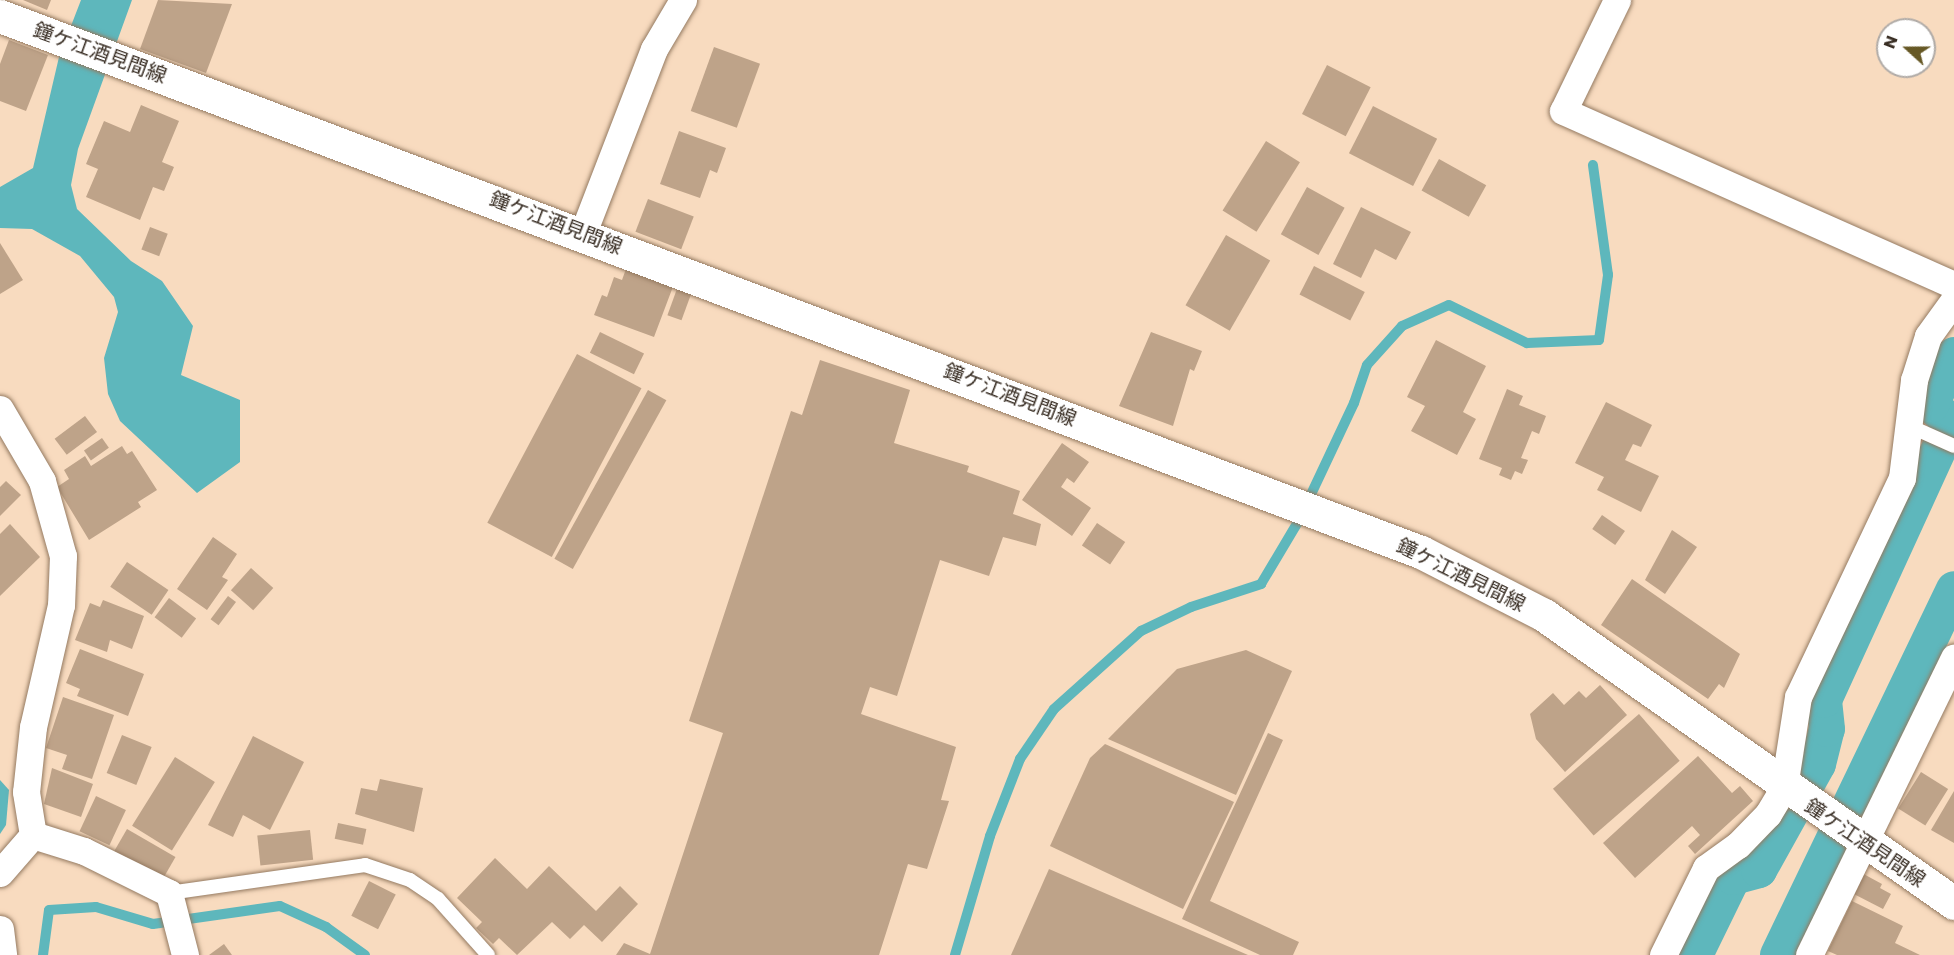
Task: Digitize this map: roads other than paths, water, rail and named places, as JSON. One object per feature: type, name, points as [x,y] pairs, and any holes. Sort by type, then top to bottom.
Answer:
[{"type":"main road","name":"鐘ケ江酒見間線","points":[[0,16],[583,233],[1421,552],[1544,615],[1789,790],[1954,903]]},
{"type":"street","points":[[583,233],[654,49],[682,0]]},
{"type":"street","points":[[1617,0],[1563,111],[1954,285]]},
{"type":"street","points":[[1664,955],[1706,868],[1746,837],[1789,790],[1798,697],[1902,478],[1907,425],[1928,336],[1954,300]]},
{"type":"street","points":[[0,409],[42,481],[63,556],[61,605],[33,727],[26,792],[33,835]]},
{"type":"street","points":[[1809,955],[1859,839],[1954,658]]},
{"type":"street","points":[[0,873],[33,835]]},
{"type":"street","points":[[33,835],[84,851],[168,893],[185,955]]},
{"type":"street","points":[[0,930],[3,955]]},
{"type":"lane","points":[[1907,425],[1954,446]]},
{"type":"lane","points":[[168,893],[365,865],[410,880],[438,899],[488,955]]},
{"type":"water","points":[[81,0],[132,0],[78,149],[71,185],[77,209],[131,261],[162,281],[193,326],[181,375],[240,400],[240,462],[197,493],[120,421],[108,394],[104,358],[118,312],[114,297],[80,256],[32,229],[0,228],[0,187],[33,168],[59,57]]},
{"type":"water","points":[[0,780],[9,790],[6,825],[0,834]]},
{"type":"waterway","points":[[955,955],[990,836],[1020,759],[1054,709],[1141,631],[1191,607],[1261,584],[1298,522],[1354,403],[1367,365],[1402,326],[1449,305],[1527,343],[1599,340],[1608,275],[1593,165]]},
{"type":"waterway","points":[[1695,955],[1733,877],[1759,870],[1818,764],[1827,729],[1824,700],[1951,422],[1931,405],[1954,355]]},
{"type":"waterway","points":[[1778,955],[1954,589]]},
{"type":"waterway","points":[[43,955],[49,910],[96,907],[153,924],[280,906],[326,927],[365,955]]}]
